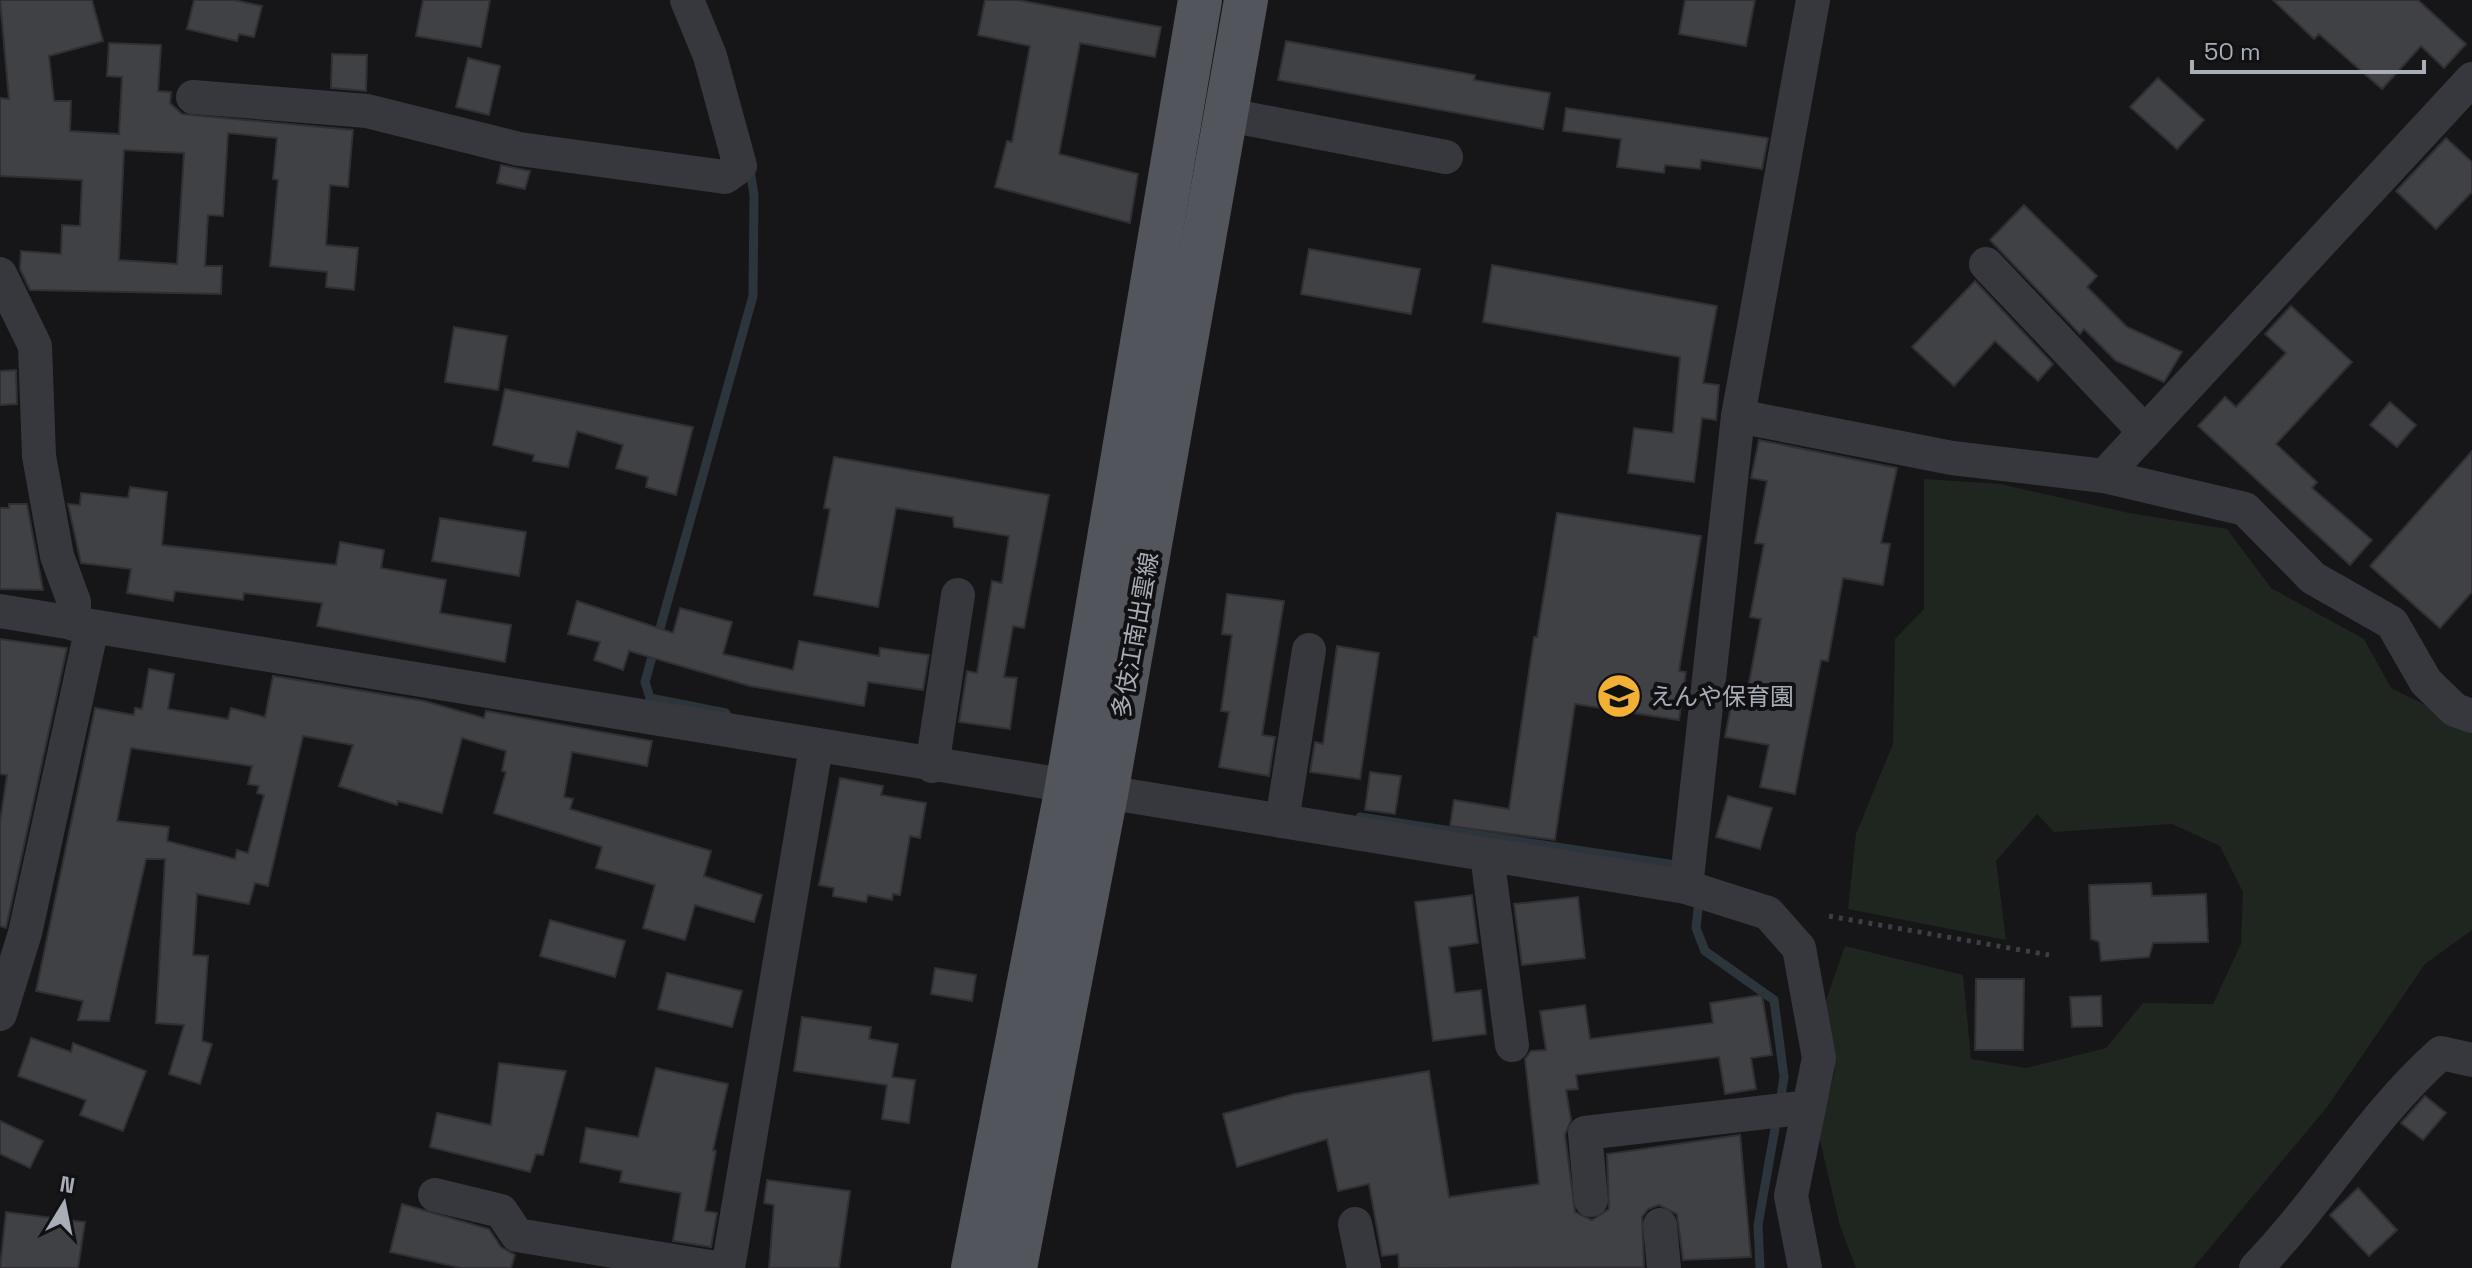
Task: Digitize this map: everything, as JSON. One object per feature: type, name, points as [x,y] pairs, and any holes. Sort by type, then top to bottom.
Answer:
[{"type":"main road","name":"多伎江南出雲線","points":[[1015,1268],[1200,0]]},
{"type":"main road","name":"多伎江南出雲線","points":[[973,1268],[1087,790],[1228,115],[1246,0]]},
{"type":"street","points":[[193,97],[367,111],[519,149],[725,177],[740,166],[710,56],[687,0]]},
{"type":"street","points":[[1686,887],[1738,416],[1813,0]]},
{"type":"street","points":[[2104,476],[2472,79]]},
{"type":"street","points":[[1228,115],[1446,157]]},
{"type":"street","points":[[1986,264],[2145,432]]},
{"type":"street","points":[[0,274],[35,346],[39,456],[57,556],[83,626],[25,933],[0,1014]]},
{"type":"street","points":[[1738,416],[1952,458],[2104,476],[2245,509],[2313,578],[2392,623],[2426,682],[2455,710],[2472,716]]},
{"type":"street","points":[[932,766],[958,595]]},
{"type":"street","points":[[0,611],[1686,887],[1768,913],[1799,948],[1819,1058],[1791,1196],[1805,1268]]},
{"type":"street","points":[[1282,821],[1309,650]]},
{"type":"street","points":[[728,1268],[816,747]]},
{"type":"street","points":[[1487,855],[1512,1045]]},
{"type":"street","points":[[2256,1268],[2307,1213],[2356,1145],[2416,1075],[2441,1053],[2472,1060]]},
{"type":"street","points":[[1591,1200],[1585,1133],[1809,1107]]},
{"type":"street","points":[[435,1195],[501,1211],[517,1235],[716,1268]]},
{"type":"street","points":[[1355,1224],[1364,1268]]},
{"type":"street","points":[[1660,1225],[1664,1268]]},
{"type":"path","points":[[1829,916],[2049,955]]},
{"type":"shaded area","points":[[1924,479],[2000,484],[2129,513],[2227,529],[2271,588],[2364,639],[2391,688],[2472,728],[2472,930],[2425,964],[2327,1107],[2193,1268],[1856,1268],[1840,1226],[1819,1136],[1835,1069],[1824,1006],[1845,946],[1963,975],[1971,1059],[2026,1068],[2106,1048],[2143,1003],[2213,1004],[2241,944],[2243,892],[2220,846],[2172,824],[2054,832],[2037,814],[1996,861],[2006,940],[1848,909],[1856,834],[1893,744],[1895,639],[1924,609]]},
{"type":"building","points":[[0,0],[92,0],[103,41],[49,56],[54,101],[71,101],[70,131],[119,134],[122,77],[107,76],[109,43],[161,45],[158,91],[171,92],[170,103],[182,114],[353,130],[348,187],[330,185],[326,245],[358,248],[354,290],[326,287],[327,272],[270,266],[278,180],[273,179],[277,138],[228,133],[223,216],[208,215],[205,266],[222,266],[221,294],[30,290],[20,269],[21,251],[61,254],[62,225],[80,226],[82,180],[0,176],[0,98],[9,99]],"holes":[[[124,150],[184,153],[177,264],[119,260]]]},
{"type":"building","points":[[194,0],[234,0],[262,6],[254,37],[239,34],[237,41],[187,29]]},
{"type":"building","points":[[423,0],[490,0],[481,47],[416,36]]},
{"type":"building","points":[[985,0],[1018,0],[1161,27],[1155,57],[1080,43],[1059,154],[1138,174],[1130,223],[995,187],[1007,141],[1012,142],[1030,46],[978,35]]},
{"type":"building","points":[[1685,0],[1755,0],[1746,46],[1679,34]]},
{"type":"building","points":[[2273,0],[2418,0],[2466,44],[2444,68],[2421,46],[2382,89],[2319,34],[2314,39]]},
{"type":"building","points":[[1286,41],[1475,75],[1474,80],[1550,93],[1543,129],[1278,80]]},
{"type":"building","points":[[332,54],[367,55],[366,91],[331,88]]},
{"type":"building","points":[[468,58],[500,66],[489,115],[456,107]]},
{"type":"building","points":[[2158,78],[2204,120],[2177,149],[2130,107]]},
{"type":"building","points":[[1566,108],[1768,138],[1762,169],[1701,160],[1700,169],[1665,165],[1664,173],[1617,167],[1621,139],[1563,131]]},
{"type":"building","points":[[2446,138],[2472,162],[2472,192],[2436,229],[2396,191]]},
{"type":"building","points":[[501,165],[530,171],[525,189],[497,183]]},
{"type":"building","points":[[2024,205],[2097,276],[2087,287],[2127,327],[2182,352],[2164,382],[2116,361],[2084,329],[2080,334],[1990,240]]},
{"type":"building","points":[[1309,249],[1420,269],[1411,314],[1301,294]]},
{"type":"building","points":[[1492,265],[1717,306],[1703,383],[1719,385],[1716,420],[1702,418],[1694,482],[1628,473],[1634,428],[1673,433],[1680,357],[1483,322]]},
{"type":"building","points":[[1975,281],[2053,364],[2038,381],[1995,341],[1954,386],[1912,347]]},
{"type":"building","points":[[2291,306],[2352,362],[2276,444],[2317,482],[2312,488],[2372,540],[2350,565],[2198,426],[2225,397],[2236,407],[2286,353],[2265,334]]},
{"type":"building","points":[[454,327],[507,336],[498,390],[445,382]]},
{"type":"building","points":[[16,370],[17,404],[0,405],[0,371]]},
{"type":"building","points":[[505,389],[693,427],[676,495],[646,487],[648,477],[616,468],[623,445],[577,431],[568,467],[533,461],[534,455],[493,445]]},
{"type":"building","points":[[2390,402],[2416,425],[2397,447],[2370,425]]},
{"type":"building","points":[[1759,440],[1897,468],[1881,543],[1890,544],[1883,585],[1843,578],[1828,661],[1821,660],[1795,794],[1760,787],[1769,745],[1725,737],[1735,686],[1748,688],[1761,619],[1750,617],[1764,544],[1755,543],[1767,481],[1751,478]]},
{"type":"building","points":[[2472,451],[2472,592],[2440,628],[2370,566]]},
{"type":"building","points":[[834,457],[1049,495],[1024,628],[1013,626],[1004,677],[1017,678],[1010,729],[959,722],[967,671],[977,673],[992,581],[1002,583],[1009,536],[954,527],[953,517],[896,508],[878,607],[814,595],[830,509],[824,508]]},
{"type":"building","points":[[130,487],[167,492],[162,545],[336,565],[340,542],[384,550],[381,568],[446,580],[440,613],[511,625],[505,662],[317,626],[322,603],[244,593],[243,600],[175,591],[173,601],[127,593],[131,569],[81,563],[68,504],[80,505],[81,493],[128,498]]},
{"type":"building","points":[[9,504],[27,504],[43,590],[0,589],[0,508],[9,508]]},
{"type":"building","points":[[1557,513],[1701,536],[1679,671],[1686,672],[1679,720],[1575,704],[1555,840],[1450,826],[1454,800],[1509,809],[1534,637],[1537,637]]},
{"type":"building","points":[[440,518],[526,532],[519,576],[432,561]]},
{"type":"building","points":[[1227,594],[1284,601],[1262,735],[1275,737],[1269,776],[1219,767],[1229,712],[1221,711],[1232,635],[1222,634]]},
{"type":"building","points":[[577,601],[673,633],[680,608],[732,622],[723,654],[793,670],[799,641],[879,656],[880,648],[929,655],[923,690],[868,682],[864,706],[750,686],[629,651],[623,670],[594,660],[600,642],[568,634]]},
{"type":"building","points":[[0,639],[67,648],[6,928],[0,926],[0,822],[7,775],[0,774]]},
{"type":"building","points":[[1337,646],[1379,653],[1360,779],[1310,772],[1315,742],[1323,744]]},
{"type":"building","points":[[149,669],[174,674],[168,709],[228,719],[231,708],[265,717],[273,676],[424,701],[484,718],[486,711],[652,741],[647,766],[572,752],[564,797],[573,799],[570,809],[711,851],[704,876],[762,895],[754,922],[695,905],[685,940],[643,928],[655,885],[596,868],[602,847],[494,813],[506,772],[502,771],[506,751],[462,738],[442,813],[398,801],[397,805],[339,786],[353,745],[303,736],[268,886],[255,883],[249,904],[197,894],[193,955],[208,956],[202,1041],[212,1044],[200,1084],[169,1074],[184,1025],[156,1023],[165,859],[146,859],[109,1021],[78,1020],[83,1001],[36,991],[95,708],[134,715],[135,708],[142,709]],"holes":[[[131,748],[252,766],[248,784],[259,786],[257,793],[264,795],[248,853],[237,850],[235,859],[167,841],[169,827],[117,821]]]},
{"type":"building","points":[[1370,772],[1401,776],[1395,814],[1365,810]]},
{"type":"building","points":[[840,778],[883,786],[881,795],[926,803],[920,838],[910,836],[900,895],[893,894],[892,900],[868,895],[866,902],[833,896],[834,888],[819,885]]},
{"type":"building","points":[[1728,796],[1772,808],[1760,849],[1716,837]]},
{"type":"building","points":[[2151,883],[2152,896],[2206,894],[2208,942],[2153,943],[2149,957],[2101,961],[2099,942],[2091,939],[2089,885]]},
{"type":"building","points":[[1472,895],[1478,943],[1449,947],[1455,993],[1481,990],[1486,1034],[1433,1041],[1415,902]]},
{"type":"building","points":[[1578,897],[1585,958],[1522,965],[1514,904]]},
{"type":"building","points":[[550,920],[625,941],[615,977],[540,956]]},
{"type":"building","points":[[935,968],[976,975],[972,1001],[931,994]]},
{"type":"building","points":[[667,973],[742,991],[732,1027],[658,1009]]},
{"type":"building","points":[[1976,979],[2024,979],[2023,1050],[1975,1050]]},
{"type":"building","points":[[1762,995],[1772,1055],[1751,1058],[1756,1089],[1725,1094],[1719,1057],[1576,1075],[1578,1089],[1566,1090],[1571,1120],[1565,1135],[1575,1212],[1592,1220],[1609,1209],[1607,1154],[1740,1135],[1751,1257],[1683,1260],[1677,1214],[1659,1205],[1648,1209],[1642,1217],[1644,1267],[1399,1268],[1398,1254],[1382,1256],[1369,1184],[1338,1191],[1327,1139],[1237,1167],[1223,1114],[1294,1094],[1429,1071],[1449,1197],[1539,1184],[1525,1059],[1531,1051],[1546,1050],[1540,1011],[1585,1005],[1590,1039],[1713,1023],[1710,1003]]},
{"type":"building","points":[[2101,996],[2102,1026],[2072,1027],[2070,997]]},
{"type":"building","points":[[802,1017],[871,1027],[869,1039],[898,1044],[892,1077],[915,1080],[909,1123],[882,1119],[887,1085],[794,1071]]},
{"type":"building","points":[[31,1038],[71,1052],[73,1043],[146,1071],[123,1131],[80,1115],[86,1100],[18,1076]]},
{"type":"building","points":[[499,1063],[566,1071],[543,1155],[536,1154],[530,1172],[430,1147],[437,1113],[491,1125]]},
{"type":"building","points":[[656,1068],[728,1084],[713,1150],[716,1151],[705,1211],[717,1213],[711,1247],[673,1241],[681,1193],[620,1182],[622,1171],[580,1162],[586,1128],[638,1137]]},
{"type":"building","points":[[2425,1096],[2446,1113],[2423,1140],[2401,1123]]},
{"type":"building","points":[[0,1121],[43,1141],[30,1168],[0,1154]]},
{"type":"building","points":[[767,1180],[850,1191],[839,1268],[769,1268],[774,1205],[764,1203]]},
{"type":"building","points":[[2358,1188],[2397,1230],[2369,1256],[2330,1215]]},
{"type":"building","points":[[402,1204],[489,1229],[501,1247],[515,1255],[511,1268],[461,1268],[390,1252]]},
{"type":"building","points":[[6,1212],[85,1222],[78,1268],[0,1268]]},
{"type":"waterway","points":[[726,713],[650,698],[645,682],[753,296],[754,195],[750,170]]},
{"type":"waterway","points":[[1360,817],[1682,866]]},
{"type":"waterway","points":[[1699,899],[1696,928],[1705,951],[1774,1000],[1784,1077],[1780,1102]]},
{"type":"waterway","points":[[1760,1268],[1758,1225],[1777,1117]]},
{"type":"place","name":"えんや保育園","points":[[1619,696]]}]
